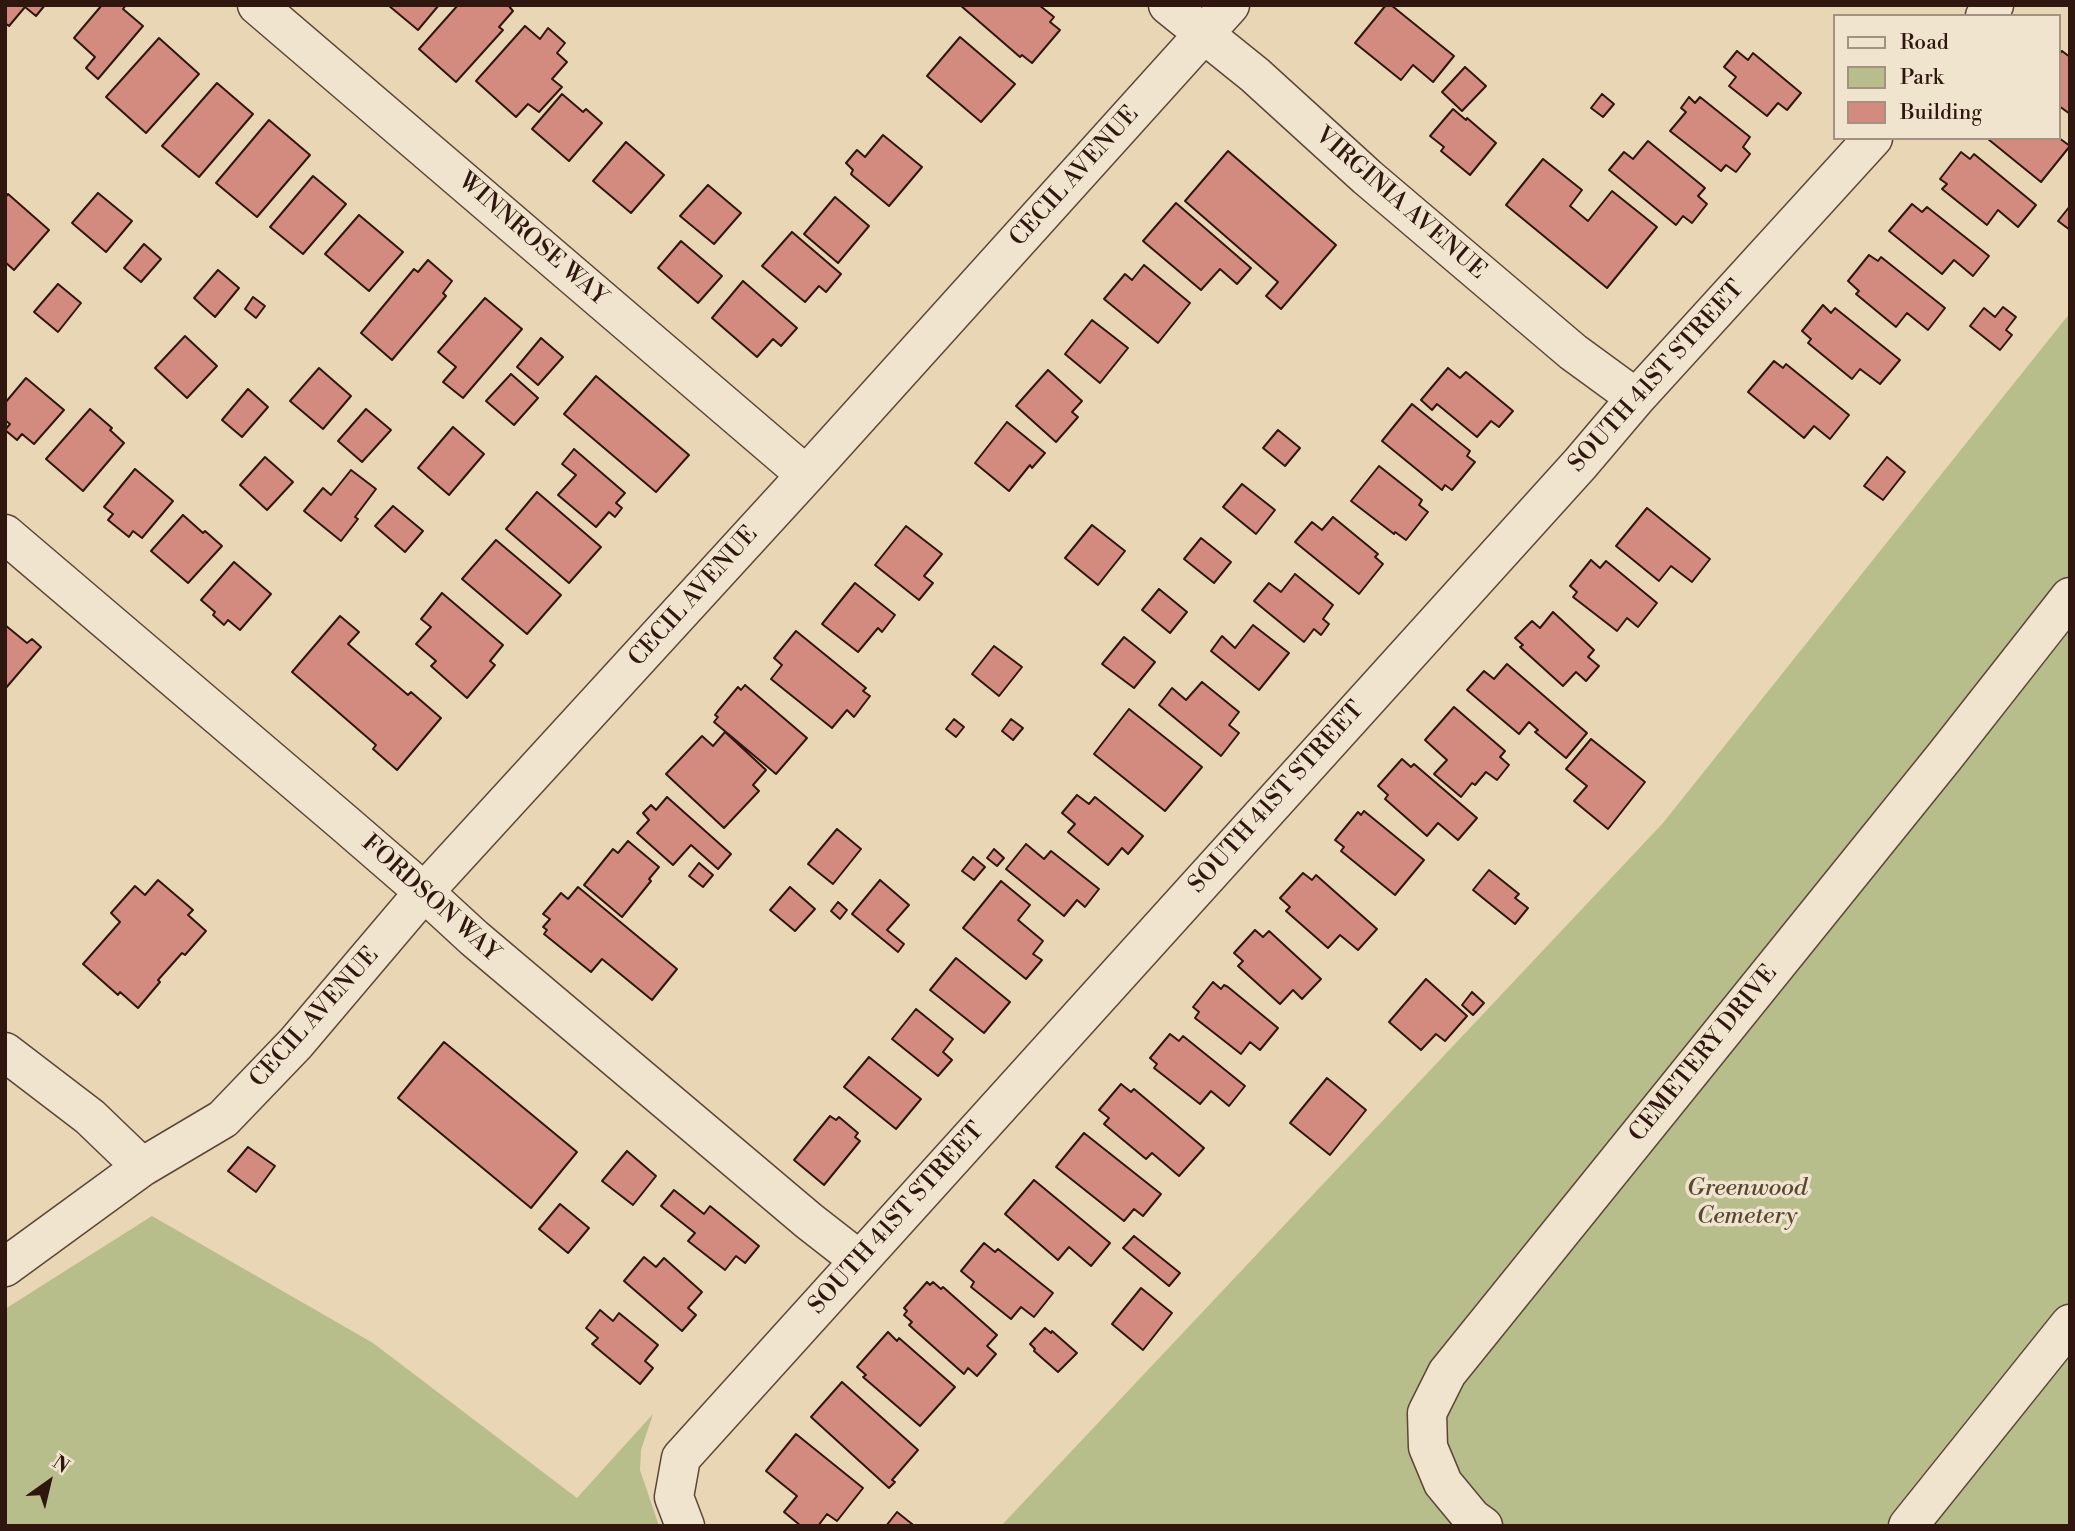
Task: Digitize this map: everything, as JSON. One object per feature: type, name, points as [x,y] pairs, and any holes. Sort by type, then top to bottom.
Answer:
[{"type":"street","name":"WINNROSE WAY","points":[[257,5],[806,475]]},
{"type":"street","name":"VIRGINIA AVENUE","points":[[1168,5],[1255,75],[1367,177],[1573,352],[1636,398]]},
{"type":"street","name":"CECIL AVENUE","points":[[5,1267],[142,1167],[223,1119],[296,1043],[424,892],[806,475],[1230,5]]},
{"type":"street","name":"SOUTH 41ST STREET","points":[[685,1526],[674,1497],[681,1458],[1871,140]]},
{"type":"street","name":"FORDSON WAY","points":[[5,534],[424,892],[474,939],[859,1260]]},
{"type":"street","name":"CEMETERY DRIVE","points":[[1483,1526],[1472,1518],[1443,1483],[1428,1447],[1427,1413],[1447,1373],[2070,597]]},
{"type":"street","points":[[5,1052],[90,1117],[142,1167]]},
{"type":"street","points":[[1908,1526],[2070,1324]]},
{"type":"green space","name":"Greenwood Cemetery","points":[[2070,313],[2070,1526],[1001,1526],[1663,823]]},
{"type":"green space","points":[[152,1216],[373,1343],[577,1498],[653,1414],[641,1450],[640,1470],[659,1526],[5,1526],[5,1309]]},
{"type":"building","points":[[5,5],[45,5],[36,16],[25,7],[9,26],[5,23]]},
{"type":"building","points":[[102,5],[126,5],[123,9],[143,26],[98,79],[86,68],[95,57],[74,38]]},
{"type":"building","points":[[388,5],[439,5],[418,30]]},
{"type":"building","points":[[458,5],[508,5],[513,11],[499,27],[503,30],[456,82],[419,49]]},
{"type":"building","points":[[960,5],[1039,5],[1054,17],[1050,22],[1060,30],[1032,63],[1022,55],[1020,57]]},
{"type":"building","points":[[1386,5],[1391,5],[1454,56],[1433,82],[1413,65],[1401,80],[1355,43]]},
{"type":"building","points":[[525,26],[540,39],[548,28],[565,43],[557,53],[567,62],[552,79],[562,87],[539,112],[528,104],[516,117],[476,81]]},
{"type":"building","points":[[960,37],[1015,84],[981,122],[927,76]]},
{"type":"building","points":[[159,38],[199,74],[146,133],[106,97]]},
{"type":"building","points":[[1737,51],[1748,60],[1753,53],[1801,93],[1787,110],[1778,103],[1767,116],[1729,86],[1736,77],[1724,67]]},
{"type":"building","points":[[2061,52],[2070,57],[2070,114],[2061,107]]},
{"type":"building","points":[[1465,67],[1486,86],[1462,111],[1442,92]]},
{"type":"building","points":[[217,83],[253,114],[199,177],[162,146]]},
{"type":"building","points":[[562,94],[583,112],[586,109],[602,123],[569,161],[532,129]]},
{"type":"building","points":[[1602,94],[1614,104],[1603,117],[1591,108]]},
{"type":"building","points":[[1689,97],[1695,103],[1700,97],[1750,137],[1743,147],[1750,154],[1736,172],[1726,165],[1721,171],[1670,131],[1686,112],[1681,108]]},
{"type":"building","points":[[1453,109],[1496,143],[1470,175],[1441,151],[1444,147],[1430,136]]},
{"type":"building","points":[[269,120],[310,155],[257,217],[216,183]]},
{"type":"building","points":[[883,135],[922,167],[889,206],[851,174],[853,170],[846,163],[857,150],[865,157]]},
{"type":"building","points":[[2061,139],[2070,146],[2041,182],[1989,140]]},
{"type":"building","points":[[1648,141],[1705,188],[1698,196],[1707,204],[1692,223],[1683,216],[1676,225],[1609,170],[1624,152],[1633,159]]},
{"type":"building","points":[[626,142],[664,175],[631,213],[593,181]]},
{"type":"building","points":[[1228,151],[1336,245],[1281,309],[1266,296],[1278,282],[1185,201]]},
{"type":"building","points":[[1961,152],[1970,159],[1974,154],[2036,205],[2018,227],[1998,210],[1987,225],[1942,189],[1947,184],[1940,179]]},
{"type":"building","points":[[1543,159],[1582,190],[1570,206],[1588,221],[1612,191],[1657,227],[1607,288],[1506,205]]},
{"type":"building","points":[[313,176],[346,204],[303,254],[270,227]]},
{"type":"building","points":[[708,185],[741,213],[714,244],[680,216]]},
{"type":"building","points":[[98,193],[132,221],[106,252],[72,223]]},
{"type":"building","points":[[8,194],[49,230],[14,270],[5,262],[5,198]]},
{"type":"building","points":[[835,197],[869,226],[838,263],[804,234]]},
{"type":"building","points":[[1176,203],[1251,268],[1237,284],[1220,269],[1201,290],[1143,241]]},
{"type":"building","points":[[1912,204],[1922,212],[1927,207],[1989,256],[1973,276],[1954,260],[1942,274],[1889,231]]},
{"type":"building","points":[[2070,206],[2070,230],[2058,221]]},
{"type":"building","points":[[359,215],[403,252],[369,291],[325,254]]},
{"type":"building","points":[[792,232],[841,274],[826,292],[819,286],[805,302],[762,266]]},
{"type":"building","points":[[681,241],[722,276],[698,303],[658,268]]},
{"type":"building","points":[[144,244],[161,259],[141,282],[124,268]]},
{"type":"building","points":[[1869,255],[1878,261],[1881,257],[1945,308],[1928,330],[1907,313],[1896,327],[1856,294],[1859,291],[1848,281]]},
{"type":"building","points":[[428,260],[452,281],[443,293],[446,296],[392,360],[361,333],[414,269],[418,272]]},
{"type":"building","points":[[1144,265],[1190,303],[1158,343],[1104,299],[1125,274],[1132,280]]},
{"type":"building","points":[[218,270],[239,288],[215,317],[194,298]]},
{"type":"building","points":[[743,281],[797,328],[781,346],[773,339],[757,357],[712,318]]},
{"type":"building","points":[[58,284],[81,303],[58,332],[34,312]]},
{"type":"building","points":[[253,297],[265,306],[256,318],[245,309]]},
{"type":"building","points":[[485,298],[522,329],[463,398],[443,382],[456,367],[438,352]]},
{"type":"building","points":[[1823,305],[1831,313],[1835,308],[1900,360],[1880,384],[1860,369],[1852,379],[1808,343],[1811,339],[1802,331]]},
{"type":"building","points":[[2003,307],[2016,317],[2006,330],[2012,335],[2000,350],[1970,326],[1984,308],[1995,317]]},
{"type":"building","points":[[1092,320],[1128,348],[1100,383],[1065,354]]},
{"type":"building","points":[[185,336],[217,366],[187,398],[155,368]]},
{"type":"building","points":[[541,338],[563,357],[538,385],[517,367]]},
{"type":"building","points":[[1774,361],[1783,368],[1786,364],[1849,415],[1830,439],[1814,426],[1804,438],[1748,392]]},
{"type":"building","points":[[319,368],[351,396],[323,429],[290,401]]},
{"type":"building","points":[[1448,368],[1460,378],[1466,372],[1513,411],[1499,427],[1491,421],[1477,437],[1437,404],[1432,410],[1421,400]]},
{"type":"building","points":[[1048,370],[1082,401],[1072,412],[1078,417],[1056,442],[1016,406]]},
{"type":"building","points":[[511,374],[538,398],[514,425],[486,401]]},
{"type":"building","points":[[596,376],[689,455],[656,492],[564,414]]},
{"type":"building","points":[[26,378],[64,410],[34,444],[22,434],[17,440],[5,430],[10,424],[5,420],[5,403]]},
{"type":"building","points":[[248,389],[268,407],[242,437],[222,420]]},
{"type":"building","points":[[1412,404],[1470,451],[1467,456],[1475,462],[1452,490],[1445,485],[1442,490],[1382,441]]},
{"type":"building","points":[[90,409],[112,428],[110,430],[124,443],[83,491],[46,459]]},
{"type":"building","points":[[366,409],[391,430],[362,462],[338,441]]},
{"type":"building","points":[[1007,422],[1045,453],[1032,468],[1030,465],[1009,491],[975,463]]},
{"type":"building","points":[[453,427],[484,454],[449,495],[418,468]]},
{"type":"building","points":[[1278,430],[1300,448],[1285,466],[1263,448]]},
{"type":"building","points":[[574,449],[625,493],[616,503],[622,508],[615,517],[609,512],[596,527],[558,495],[576,475],[562,464]]},
{"type":"building","points":[[265,457],[293,482],[267,510],[240,485]]},
{"type":"building","points":[[1887,457],[1905,472],[1883,500],[1864,486]]},
{"type":"building","points":[[1379,466],[1422,500],[1419,505],[1428,512],[1406,540],[1351,501]]},
{"type":"building","points":[[135,469],[173,501],[142,538],[133,531],[129,537],[108,520],[113,514],[104,507]]},
{"type":"building","points":[[351,470],[376,489],[341,541],[304,511],[323,488],[331,495]]},
{"type":"building","points":[[1242,484],[1275,510],[1256,534],[1223,507]]},
{"type":"building","points":[[537,492],[601,547],[569,583],[506,529]]},
{"type":"building","points":[[393,506],[423,531],[405,552],[375,526]]},
{"type":"building","points":[[1647,508],[1710,559],[1692,582],[1671,566],[1659,581],[1616,546]]},
{"type":"building","points":[[183,515],[222,546],[188,583],[151,551]]},
{"type":"building","points":[[1333,517],[1378,554],[1375,557],[1383,564],[1359,594],[1295,542],[1312,522],[1322,530]]},
{"type":"building","points":[[1092,525],[1125,551],[1098,585],[1065,558]]},
{"type":"building","points":[[906,526],[942,554],[924,576],[933,583],[919,600],[875,565]]},
{"type":"building","points":[[1201,538],[1231,562],[1214,583],[1184,559]]},
{"type":"building","points":[[496,540],[561,595],[527,634],[462,579]]},
{"type":"building","points":[[1591,560],[1600,568],[1606,561],[1657,603],[1638,627],[1627,618],[1617,631],[1573,597],[1577,592],[1570,586]]},
{"type":"building","points":[[234,562],[271,594],[240,630],[228,620],[224,625],[213,615],[215,612],[201,600]]},
{"type":"building","points":[[1295,574],[1333,605],[1323,619],[1329,624],[1321,635],[1314,629],[1304,642],[1254,601],[1269,583],[1281,592]]},
{"type":"building","points":[[855,583],[895,615],[882,632],[878,628],[858,652],[822,624]]},
{"type":"building","points":[[1159,589],[1187,612],[1170,633],[1142,610]]},
{"type":"building","points":[[442,593],[503,645],[490,661],[495,665],[467,698],[431,666],[436,661],[416,644],[431,627],[421,619]]},
{"type":"building","points":[[1553,612],[1594,650],[1588,657],[1599,666],[1586,681],[1576,672],[1563,686],[1520,647],[1523,645],[1515,638],[1532,621],[1540,628]]},
{"type":"building","points":[[340,616],[359,632],[348,644],[408,695],[411,692],[441,718],[397,770],[373,749],[376,745],[292,672]]},
{"type":"building","points":[[5,625],[27,643],[32,639],[41,647],[5,689]]},
{"type":"building","points":[[1253,625],[1289,653],[1259,690],[1211,651],[1222,636],[1235,648]]},
{"type":"building","points":[[796,631],[866,688],[863,691],[870,696],[854,717],[847,710],[832,728],[771,679],[782,665],[774,658]]},
{"type":"building","points":[[1124,637],[1155,662],[1134,688],[1102,664]]},
{"type":"building","points":[[994,646],[1022,667],[999,696],[972,674]]},
{"type":"building","points":[[1507,664],[1587,733],[1566,758],[1535,732],[1538,730],[1529,722],[1519,734],[1467,690],[1484,671],[1494,679]]},
{"type":"building","points":[[1202,682],[1239,712],[1229,725],[1239,733],[1221,756],[1159,705],[1172,688],[1186,700]]},
{"type":"building","points":[[745,685],[807,738],[776,774],[714,722],[718,717],[715,715],[738,687],[741,690]]},
{"type":"building","points":[[1454,707],[1505,751],[1500,757],[1509,765],[1497,780],[1486,772],[1475,785],[1472,783],[1461,797],[1434,774],[1447,760],[1425,740]]},
{"type":"building","points":[[1129,709],[1202,767],[1165,811],[1094,754]]},
{"type":"building","points":[[954,719],[964,727],[956,737],[946,729]]},
{"type":"building","points":[[1011,719],[1023,728],[1013,740],[1002,731]]},
{"type":"building","points":[[725,732],[766,770],[753,785],[759,791],[724,828],[666,774],[702,736],[713,746]]},
{"type":"building","points":[[1591,739],[1645,782],[1608,829],[1574,801],[1587,786],[1566,769]]},
{"type":"building","points":[[1402,759],[1411,767],[1414,764],[1477,818],[1458,840],[1438,823],[1427,836],[1385,799],[1388,795],[1378,786]]},
{"type":"building","points":[[1077,795],[1089,804],[1095,797],[1143,836],[1128,854],[1122,848],[1108,865],[1068,832],[1075,824],[1062,813]]},
{"type":"building","points":[[667,797],[731,854],[718,869],[691,845],[673,865],[637,833],[649,820],[643,813],[651,805],[656,810]]},
{"type":"building","points":[[1364,811],[1424,860],[1395,895],[1341,851],[1344,847],[1335,840],[1358,812],[1361,815]]},
{"type":"building","points":[[837,829],[861,849],[833,884],[808,864]]},
{"type":"building","points":[[628,841],[659,867],[622,917],[584,885],[613,849],[618,853]]},
{"type":"building","points":[[1026,844],[1044,859],[1051,851],[1099,889],[1085,907],[1077,900],[1064,916],[1006,869]]},
{"type":"building","points":[[994,849],[1004,858],[997,866],[987,858]]},
{"type":"building","points":[[973,857],[985,867],[974,880],[962,871]]},
{"type":"building","points":[[699,863],[713,875],[703,887],[689,876]]},
{"type":"building","points":[[1489,870],[1519,894],[1515,898],[1528,908],[1515,924],[1473,890]]},
{"type":"building","points":[[1303,873],[1312,880],[1316,875],[1377,929],[1358,950],[1340,935],[1328,948],[1286,911],[1290,907],[1280,898]]},
{"type":"building","points":[[158,880],[193,910],[188,915],[206,931],[158,980],[160,982],[138,1008],[120,992],[118,995],[83,964],[120,922],[111,913],[135,886],[145,895]]},
{"type":"building","points":[[880,880],[909,905],[887,930],[904,944],[898,952],[852,914]]},
{"type":"building","points":[[1001,881],[1030,905],[1018,920],[1043,941],[1033,954],[1042,960],[1026,979],[963,928]]},
{"type":"building","points":[[578,887],[677,969],[652,1000],[602,959],[591,972],[544,934],[547,930],[543,927],[550,919],[543,914],[561,893],[568,899]]},
{"type":"building","points":[[790,887],[815,909],[795,931],[770,910]]},
{"type":"building","points":[[838,902],[847,910],[840,919],[831,911]]},
{"type":"building","points":[[1255,930],[1263,937],[1269,931],[1321,979],[1302,999],[1293,990],[1280,1004],[1238,966],[1243,961],[1234,953]]},
{"type":"building","points":[[956,958],[1010,1002],[984,1033],[930,990]]},
{"type":"building","points":[[1426,979],[1467,1016],[1445,1041],[1436,1034],[1421,1050],[1389,1022]]},
{"type":"building","points":[[1213,982],[1221,989],[1224,985],[1228,987],[1278,1028],[1260,1050],[1250,1042],[1241,1054],[1195,1018],[1199,1012],[1193,1007]]},
{"type":"building","points":[[1472,992],[1484,1003],[1473,1015],[1462,1005]]},
{"type":"building","points":[[916,1009],[953,1039],[943,1052],[952,1060],[938,1076],[892,1039]]},
{"type":"building","points":[[1170,1034],[1179,1041],[1183,1036],[1245,1086],[1229,1106],[1211,1091],[1200,1104],[1154,1068],[1157,1064],[1150,1058]]},
{"type":"building","points":[[444,1042],[577,1152],[531,1208],[398,1098]]},
{"type":"building","points":[[869,1057],[921,1099],[896,1129],[844,1087]]},
{"type":"building","points":[[1327,1078],[1366,1110],[1330,1155],[1290,1123]]},
{"type":"building","points":[[1121,1084],[1131,1092],[1134,1089],[1204,1148],[1179,1176],[1152,1153],[1146,1159],[1104,1124],[1109,1118],[1099,1110]]},
{"type":"building","points":[[830,1116],[836,1120],[839,1117],[858,1133],[855,1137],[860,1141],[824,1185],[794,1160]]},
{"type":"building","points":[[1084,1133],[1161,1194],[1143,1216],[1134,1209],[1124,1221],[1056,1167]]},
{"type":"building","points":[[248,1147],[275,1166],[256,1192],[228,1171]]},
{"type":"building","points":[[627,1151],[656,1176],[633,1205],[602,1181]]},
{"type":"building","points":[[1034,1180],[1110,1243],[1091,1266],[1069,1247],[1058,1260],[1005,1214]]},
{"type":"building","points":[[674,1190],[704,1214],[710,1206],[759,1246],[745,1263],[736,1256],[725,1270],[688,1241],[695,1233],[661,1206]]},
{"type":"building","points":[[560,1204],[589,1228],[568,1253],[539,1229]]},
{"type":"building","points":[[1134,1236],[1180,1273],[1169,1286],[1123,1248]]},
{"type":"building","points":[[984,1243],[995,1252],[998,1249],[1053,1293],[1034,1317],[1021,1307],[1011,1319],[971,1287],[974,1282],[961,1271]]},
{"type":"building","points":[[644,1257],[656,1267],[664,1258],[702,1292],[688,1308],[696,1315],[682,1331],[624,1281]]},
{"type":"building","points":[[927,1282],[930,1285],[933,1282],[941,1289],[943,1287],[997,1335],[987,1346],[996,1354],[977,1376],[968,1368],[964,1374],[909,1325],[912,1322],[904,1315],[907,1311],[904,1308]]},
{"type":"building","points":[[1141,1288],[1172,1313],[1143,1350],[1112,1324]]},
{"type":"building","points":[[600,1310],[613,1321],[619,1313],[658,1345],[645,1361],[653,1368],[640,1384],[592,1344],[598,1338],[586,1328]]},
{"type":"building","points":[[1045,1328],[1077,1353],[1058,1372],[1034,1351],[1030,1344]]},
{"type":"building","points":[[888,1332],[897,1341],[899,1338],[955,1387],[920,1426],[863,1377],[866,1375],[857,1367]]},
{"type":"building","points":[[842,1382],[918,1450],[892,1480],[895,1482],[889,1488],[811,1417]]},
{"type":"building","points":[[796,1434],[863,1488],[837,1521],[827,1514],[818,1526],[801,1526],[784,1512],[797,1496],[766,1471]]},
{"type":"building","points":[[897,1512],[912,1524],[914,1526],[886,1526]]}]
